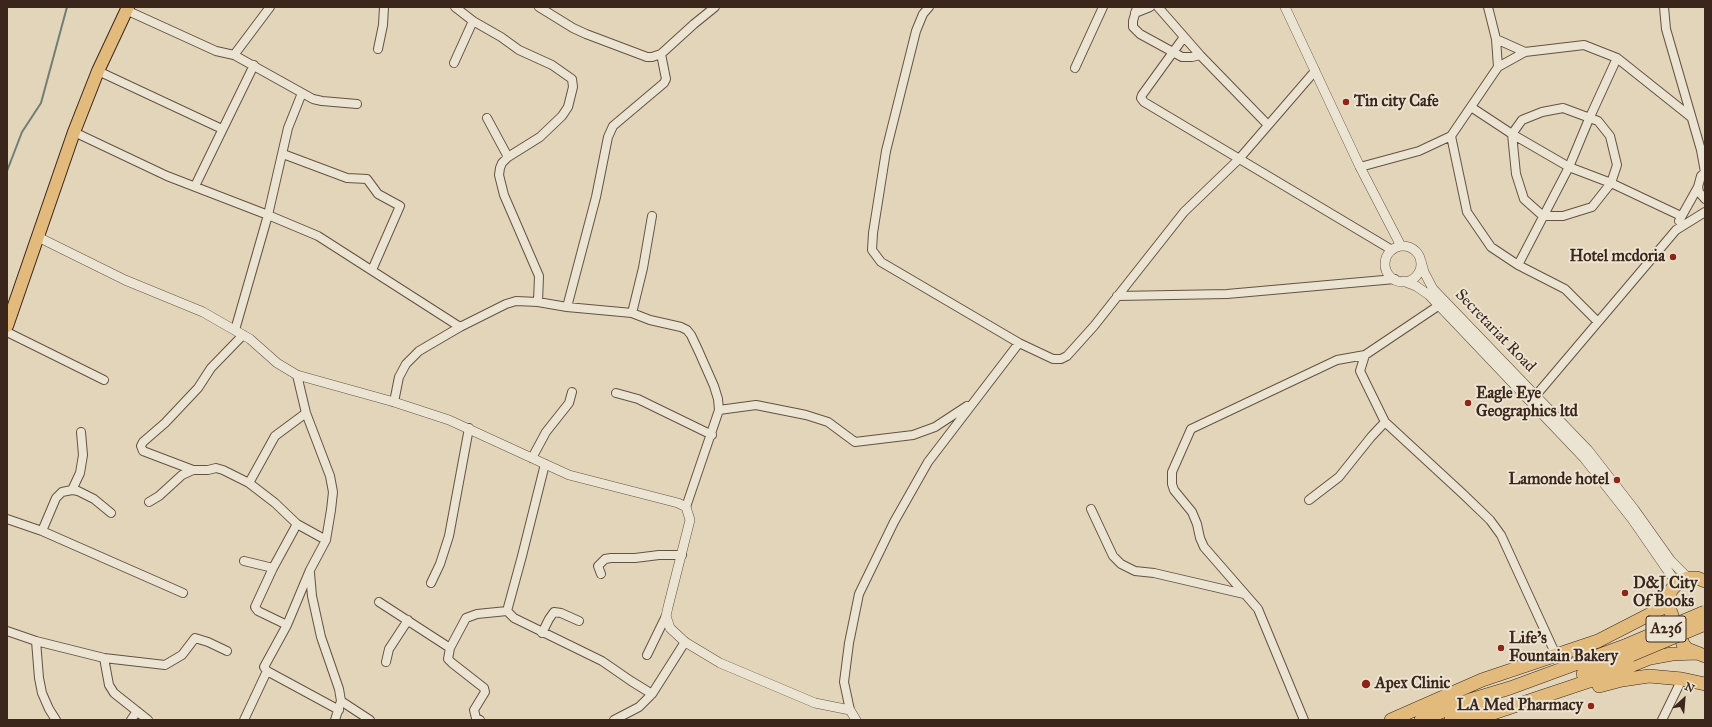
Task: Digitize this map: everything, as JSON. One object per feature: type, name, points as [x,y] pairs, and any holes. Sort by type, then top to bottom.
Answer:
[{"type":"highway","points":[[1700,655],[1688,649],[1683,644],[1668,605],[1671,590],[1678,579],[1696,578],[1705,581]]},
{"type":"highway","points":[[1391,720],[1456,690],[1598,641],[1668,605]]},
{"type":"highway","name":"A236","points":[[1451,720],[1498,702],[1592,671],[1629,650],[1705,612]]},
{"type":"highway","name":"A236","points":[[1421,720],[1470,700],[1629,650],[1705,624]]},
{"type":"highway","points":[[1472,720],[1610,674],[1650,658],[1672,654],[1700,655]]},
{"type":"highway","points":[[1492,720],[1585,689],[1622,680],[1649,676],[1682,679],[1705,684]]},
{"type":"main road","points":[[7,326],[74,132],[98,71],[127,8]]},
{"type":"street","points":[[234,55],[270,7]]},
{"type":"street","points":[[378,49],[383,25],[384,7]]},
{"type":"street","points":[[455,7],[473,21],[501,37],[519,50],[552,65],[572,79],[573,87],[568,107],[562,116],[540,137],[508,157],[502,163],[499,175],[504,195],[537,268],[539,276],[538,302]]},
{"type":"street","points":[[539,7],[573,28],[647,57],[661,54],[715,7]]},
{"type":"street","points":[[929,7],[923,14],[916,31],[886,152],[873,232],[872,250],[881,262],[1019,342],[1053,359],[1061,359],[1067,356],[1118,296],[1184,212],[1239,159],[1315,71]]},
{"type":"street","points":[[1075,68],[1103,7]]},
{"type":"street","points":[[1150,7],[1136,10],[1133,27],[1140,34],[1182,57],[1200,55]]},
{"type":"street","points":[[1158,7],[1200,55],[1268,125]]},
{"type":"street","points":[[1285,7],[1360,167],[1401,246]]},
{"type":"street","points":[[1488,7],[1496,39],[1498,67]]},
{"type":"street","points":[[1664,7],[1666,29],[1691,117],[1703,152],[1705,172],[1698,181],[1698,187],[1699,192],[1705,199]]},
{"type":"street","points":[[127,8],[216,51],[234,55],[302,93],[322,101],[357,104]]},
{"type":"street","points":[[454,63],[473,21]]},
{"type":"street","points":[[1184,37],[1142,94],[1141,98],[1144,102],[1392,250]]},
{"type":"street","points":[[1496,39],[1525,52]]},
{"type":"street","points":[[1360,167],[1419,151],[1451,136],[1498,67],[1525,52],[1584,45],[1617,58],[1691,117]]},
{"type":"street","points":[[567,306],[596,197],[608,137],[613,126],[664,83],[666,79],[661,54]]},
{"type":"street","points":[[1518,264],[1569,166],[1617,58]]},
{"type":"street","points":[[195,186],[254,65]]},
{"type":"street","points":[[98,71],[222,129]]},
{"type":"street","points":[[302,93],[288,128],[283,154],[239,332],[211,368],[198,388],[165,423],[143,442],[141,446],[143,450],[193,470],[208,470],[216,468],[249,483],[275,503],[297,524],[326,540]]},
{"type":"street","points":[[1471,107],[1512,134],[1569,166],[1611,183],[1681,216]]},
{"type":"street","points":[[1563,108],[1589,119],[1598,121],[1610,136],[1617,165],[1611,183],[1592,208],[1563,216],[1543,216],[1524,199],[1516,174],[1512,134],[1522,120],[1542,112],[1563,108]]},
{"type":"street","points":[[487,118],[508,157]]},
{"type":"street","points":[[74,132],[167,176],[318,236],[460,327]]},
{"type":"street","points":[[1451,136],[1467,212],[1491,247],[1518,264],[1565,289],[1598,322]]},
{"type":"street","points":[[283,154],[347,178],[367,179],[378,194],[400,206],[372,270]]},
{"type":"street","points":[[1676,230],[1681,216],[1698,187]]},
{"type":"street","points":[[1533,399],[1676,230],[1705,212]]},
{"type":"street","points":[[632,313],[643,268],[652,216]]},
{"type":"street","points":[[38,237],[126,280],[179,301],[239,332],[277,363],[297,375],[394,402],[469,428],[580,479],[678,503],[686,507]]},
{"type":"street","points":[[1118,296],[1227,294],[1399,280],[1414,278],[1421,268],[1421,261],[1416,250],[1410,247],[1401,246],[1392,250],[1387,257],[1387,272],[1399,280]]},
{"type":"street","name":"Secretariat Road","points":[[1421,261],[1424,272],[1433,289],[1533,399],[1599,477],[1678,579]]},
{"type":"street","name":"Secretariat Road","points":[[1399,280],[1422,290],[1429,295],[1438,306],[1533,399],[1572,433],[1604,469],[1676,566],[1678,579]]},
{"type":"street","points":[[394,402],[399,377],[406,364],[419,351],[460,327],[506,304],[516,301],[538,302],[632,313],[650,320],[681,327],[687,330],[691,335],[714,386],[718,399],[719,410],[686,507],[690,520],[666,616],[647,655]]},
{"type":"street","points":[[1304,720],[1258,609],[1204,547],[1192,512],[1174,490],[1172,484],[1172,472],[1190,430],[1337,360],[1365,355],[1438,306]]},
{"type":"street","points":[[7,332],[104,380]]},
{"type":"street","points":[[856,720],[850,710],[844,682],[849,643],[859,594],[894,522],[928,462],[1019,342]]},
{"type":"street","points":[[1365,355],[1360,372],[1385,422],[1490,520],[1501,535],[1556,655]]},
{"type":"street","points":[[297,375],[306,413],[327,466],[333,492],[326,540],[310,570],[287,625],[264,667],[267,671],[339,710]]},
{"type":"street","points":[[532,458],[546,432],[569,403],[572,392]]},
{"type":"street","points":[[616,393],[638,399],[712,434]]},
{"type":"street","points":[[719,410],[756,405],[806,415],[828,422],[855,442],[913,436],[936,427],[972,403]]},
{"type":"street","points":[[249,483],[275,436],[306,413]]},
{"type":"street","points":[[1309,500],[1339,477],[1385,422]]},
{"type":"street","points":[[431,583],[440,564],[449,536],[469,428]]},
{"type":"street","points":[[72,490],[80,474],[83,456],[81,432]]},
{"type":"street","points":[[507,611],[545,464]]},
{"type":"street","points":[[149,502],[159,496],[182,475],[193,470]]},
{"type":"street","points":[[42,531],[56,498],[62,492],[72,490],[78,491],[94,499],[111,513]]},
{"type":"street","points":[[1090,509],[1110,550],[1121,564],[1135,571],[1154,573],[1245,594]]},
{"type":"street","points":[[7,519],[42,531],[183,592]]},
{"type":"street","points":[[287,625],[258,611],[255,607],[273,568],[297,524]]},
{"type":"street","points":[[601,574],[598,566],[605,560],[611,558],[682,555]]},
{"type":"street","points":[[244,561],[273,568]]},
{"type":"street","points":[[310,570],[312,596],[321,638],[336,677],[341,701],[335,720]]},
{"type":"street","points":[[379,602],[450,648]]},
{"type":"street","points":[[507,611],[514,618],[542,633],[602,661],[630,681],[652,694]]},
{"type":"street","points":[[480,720],[476,718],[474,710],[485,692],[484,688],[448,659],[450,648],[466,618],[477,614],[507,611]]},
{"type":"street","points":[[542,633],[554,612],[561,612],[579,621]]},
{"type":"street","points":[[666,616],[670,628],[685,642],[720,663],[816,703],[850,710]]},
{"type":"street","points":[[386,662],[389,649],[408,620]]},
{"type":"street","points":[[7,631],[36,641],[104,658],[165,665],[182,655],[195,638],[227,651]]},
{"type":"street","points":[[36,641],[39,678],[42,693],[56,720]]},
{"type":"street","points":[[614,720],[639,707],[652,694],[685,642]]},
{"type":"street","points":[[104,658],[109,685],[114,694],[148,720]]},
{"type":"street","points":[[244,720],[267,671]]},
{"type":"street","points":[[1662,720],[1682,679]]},
{"type":"street","points":[[341,701],[370,720]]},
{"type":"street","points":[[132,720],[137,711]]},
{"type":"waterway","points":[[7,171],[22,132],[41,103],[67,7]]},
{"type":"place","name":"Tin city Cafe","points":[[1346,102]]},
{"type":"place","name":"Hotel mcdoria","points":[[1673,257]]},
{"type":"place","name":"Eagle Eye Geographics ltd","points":[[1468,403]]},
{"type":"place","name":"Lamonde hotel","points":[[1617,480]]},
{"type":"place","name":"D&J City Of Books","points":[[1625,593]]},
{"type":"place","name":"Life's Fountain Bakery","points":[[1501,648]]},
{"type":"place","name":"Apex Clinic","points":[[1366,684]]},
{"type":"place","name":"LA Med Pharmacy","points":[[1591,706]]}]
